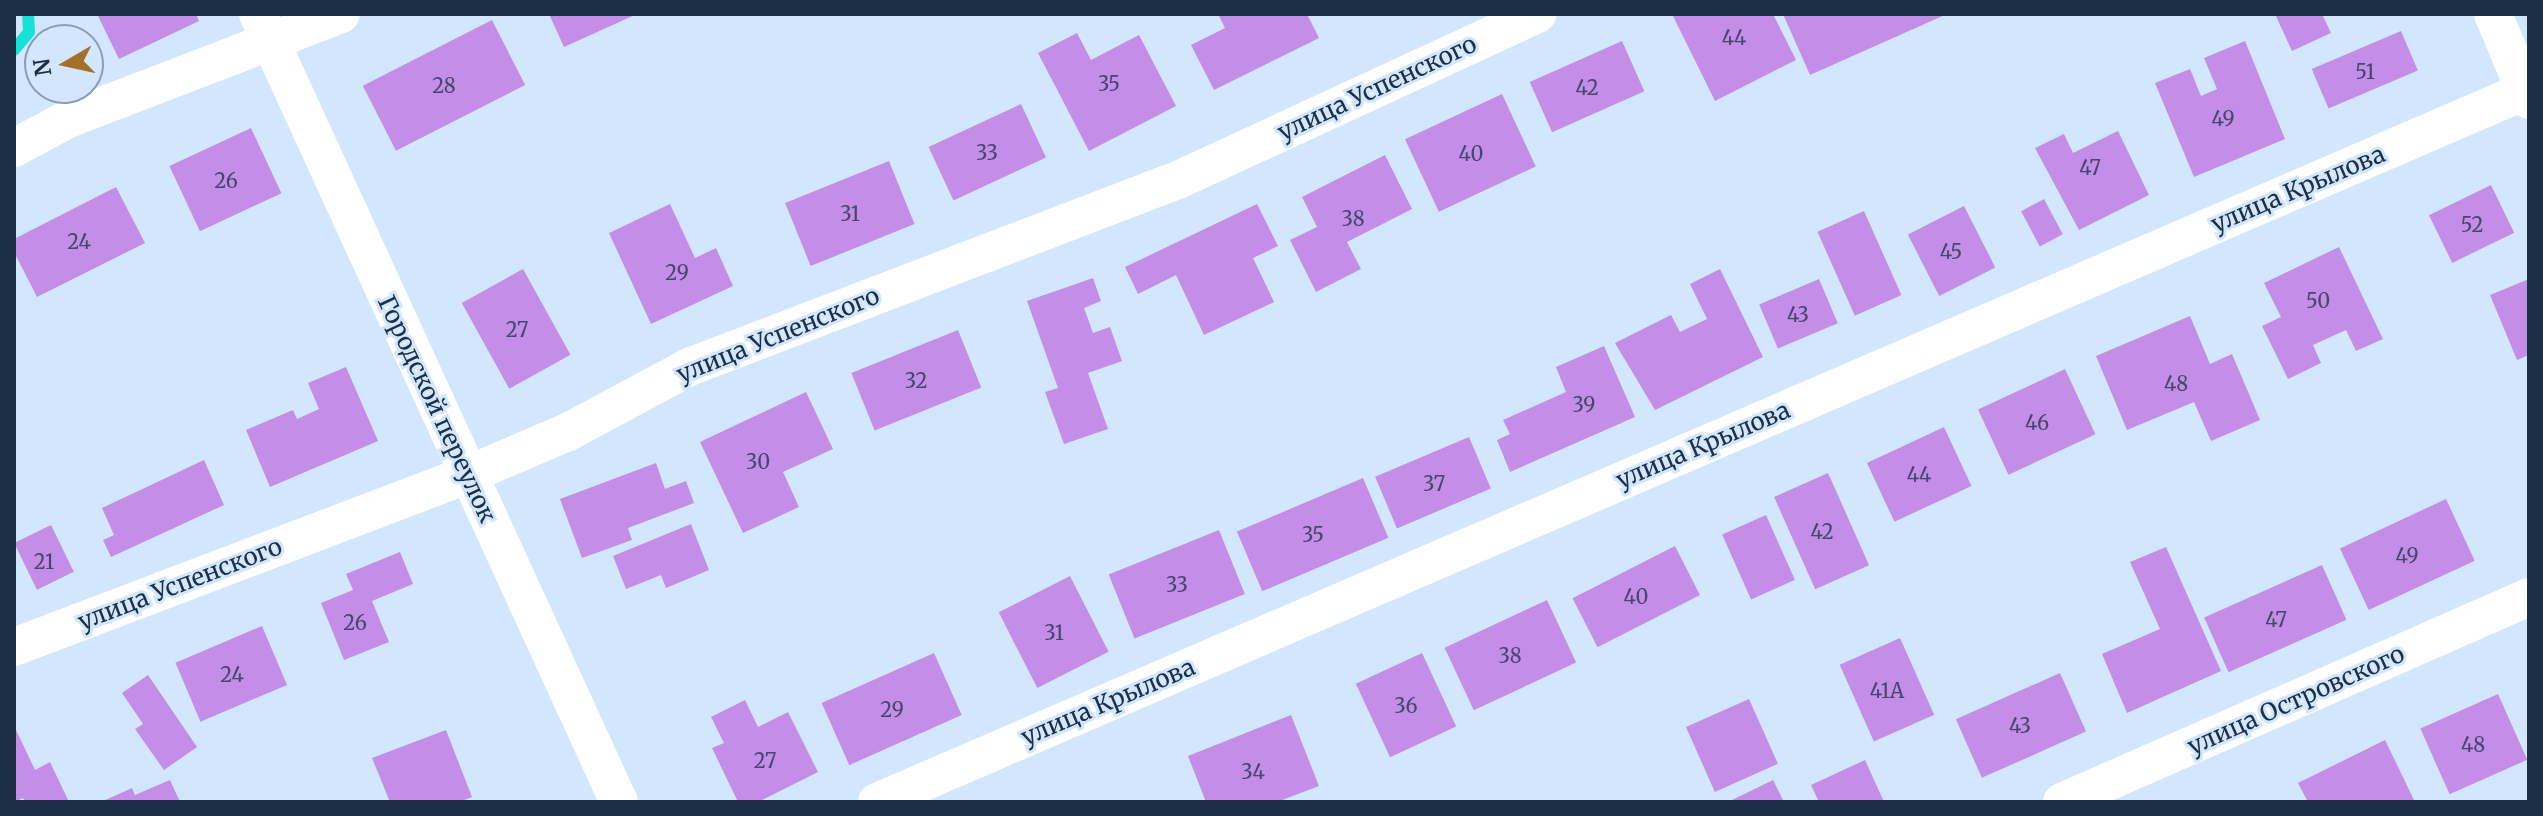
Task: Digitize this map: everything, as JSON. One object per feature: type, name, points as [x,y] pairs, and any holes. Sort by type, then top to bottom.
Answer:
[{"type":"street","points":[[14,148],[68,119],[264,28],[341,14]]},
{"type":"street","name":"улица Успенского","points":[[14,647],[467,475],[568,432],[689,367],[1178,180],[1538,14]]},
{"type":"street","points":[[2493,14],[2528,93]]},
{"type":"street","name":"Городской переулок","points":[[264,28],[619,802]]},
{"type":"street","name":"улица Крылова","points":[[877,802],[2528,93]]},
{"type":"street","name":"улица Островского","points":[[2062,802],[2529,597]]},
{"type":"building","points":[[97,14],[196,14],[199,21],[119,59]]},
{"type":"building","points":[[549,14],[637,14],[564,47]]},
{"type":"building","points":[[1218,14],[1307,14],[1319,38],[1214,90],[1191,45],[1225,28]]},
{"type":"building","points":[[1672,14],[1773,14],[1796,60],[1715,101]]},
{"type":"building","points":[[1783,14],[1947,14],[1810,75]]},
{"type":"building","points":[[2275,14],[2322,14],[2331,33],[2292,51]]},
{"type":"building","points":[[492,20],[525,85],[396,151],[363,86]]},
{"type":"building","points":[[2401,31],[2418,71],[2329,108],[2312,69]]},
{"type":"building","points":[[1077,33],[1091,60],[1139,35],[1176,106],[1089,151],[1038,53]]},
{"type":"building","points":[[1622,41],[1644,91],[1552,132],[1530,82]]},
{"type":"building","points":[[2245,41],[2285,139],[2194,177],[2155,83],[2190,69],[2201,96],[2217,89],[2204,58]]},
{"type":"building","points":[[1502,94],[1536,167],[1439,212],[1405,139]]},
{"type":"building","points":[[1021,104],[1046,157],[953,201],[929,147]]},
{"type":"building","points":[[251,128],[281,193],[200,231],[169,166]]},
{"type":"building","points":[[2118,131],[2149,195],[2079,230],[2035,148],[2064,134],[2073,153]]},
{"type":"building","points":[[1385,155],[1412,209],[1347,242],[1361,269],[1316,292],[1290,240],[1317,227],[1302,197]]},
{"type":"building","points":[[889,161],[914,224],[811,266],[785,203]]},
{"type":"building","points":[[2491,185],[2514,233],[2452,263],[2429,215]]},
{"type":"building","points":[[116,187],[145,243],[37,297],[14,252],[14,239]]},
{"type":"building","points":[[2044,199],[2063,234],[2040,247],[2021,211]]},
{"type":"building","points":[[670,204],[695,258],[716,248],[733,286],[651,324],[609,233]]},
{"type":"building","points":[[1257,204],[1278,246],[1253,258],[1274,302],[1204,335],[1176,275],[1138,294],[1125,267]]},
{"type":"building","points":[[1964,206],[1995,267],[1939,296],[1908,235]]},
{"type":"building","points":[[1864,211],[1901,295],[1855,316],[1817,232]]},
{"type":"building","points":[[2339,247],[2383,339],[2356,351],[2346,330],[2313,345],[2321,363],[2288,379],[2262,326],[2281,317],[2264,283]]},
{"type":"building","points":[[523,269],[571,355],[509,389],[462,303]]},
{"type":"building","points":[[1720,269],[1763,357],[1655,410],[1615,343],[1671,315],[1680,332],[1707,319],[1690,284]]},
{"type":"building","points":[[1093,278],[1101,301],[1084,308],[1093,333],[1110,327],[1122,361],[1088,373],[1108,429],[1064,444],[1045,392],[1058,388],[1027,301]]},
{"type":"building","points":[[1819,279],[1838,323],[1778,349],[1759,304]]},
{"type":"building","points":[[2529,279],[2529,355],[2517,360],[2490,295]]},
{"type":"building","points":[[2190,316],[2210,364],[2232,354],[2260,420],[2211,441],[2194,402],[2127,430],[2096,356]]},
{"type":"building","points":[[958,330],[981,387],[875,431],[851,373]]},
{"type":"building","points":[[1604,346],[1635,417],[1510,472],[1497,440],[1510,434],[1503,420],[1566,392],[1556,367]]},
{"type":"building","points":[[346,367],[378,441],[270,487],[246,430],[293,410],[297,419],[319,409],[308,383]]},
{"type":"building","points":[[2065,369],[2095,434],[2008,475],[1978,410]]},
{"type":"building","points":[[806,392],[833,449],[783,472],[799,507],[743,533],[700,442]]},
{"type":"building","points":[[1944,427],[1971,486],[1894,522],[1867,463]]},
{"type":"building","points":[[1469,437],[1491,489],[1397,528],[1375,477]]},
{"type":"building","points":[[204,460],[224,505],[111,557],[103,540],[114,535],[102,508]]},
{"type":"building","points":[[656,463],[665,489],[686,481],[694,503],[628,528],[632,540],[582,558],[560,499]]},
{"type":"building","points":[[1828,473],[1869,565],[1815,589],[1774,497]]},
{"type":"building","points":[[1363,478],[1388,538],[1262,591],[1237,532]]},
{"type":"building","points":[[2446,499],[2475,561],[2369,610],[2340,548]]},
{"type":"building","points":[[1766,515],[1795,580],[1751,599],[1722,535]]},
{"type":"building","points":[[691,524],[709,570],[666,588],[661,575],[626,589],[613,556]]},
{"type":"building","points":[[51,525],[74,572],[37,590],[14,543]]},
{"type":"building","points":[[1219,530],[1245,594],[1135,639],[1109,575]]},
{"type":"building","points":[[1675,546],[1700,595],[1598,647],[1573,598]]},
{"type":"building","points":[[2166,547],[2221,671],[2127,713],[2102,654],[2160,629],[2130,562]]},
{"type":"building","points":[[400,552],[413,584],[372,601],[389,642],[344,660],[321,603],[353,590],[346,574]]},
{"type":"building","points":[[2322,565],[2346,620],[2229,672],[2204,617]]},
{"type":"building","points":[[1070,576],[1109,652],[1037,688],[999,612]]},
{"type":"building","points":[[1547,600],[1576,663],[1474,710],[1445,648]]},
{"type":"building","points":[[262,626],[287,685],[200,722],[175,663]]},
{"type":"building","points":[[1900,638],[1934,715],[1874,742],[1840,665]]},
{"type":"building","points":[[934,653],[962,715],[849,765],[822,703]]},
{"type":"building","points":[[1422,653],[1456,726],[1390,757],[1356,684]]},
{"type":"building","points":[[2060,673],[2086,731],[1982,778],[1956,719]]},
{"type":"building","points":[[148,675],[197,747],[164,770],[135,729],[143,724],[122,693]]},
{"type":"building","points":[[2498,694],[2527,760],[2450,794],[2420,729]]},
{"type":"building","points":[[1749,699],[1778,764],[1715,792],[1686,727]]},
{"type":"building","points":[[745,700],[758,727],[788,712],[818,772],[758,802],[738,802],[712,748],[724,743],[711,717]]},
{"type":"building","points":[[1291,715],[1319,786],[1277,802],[1206,802],[1188,756]]},
{"type":"building","points":[[16,730],[35,770],[50,762],[69,802],[25,802],[23,798],[14,802]]},
{"type":"building","points":[[446,730],[472,797],[459,802],[390,802],[372,758]]},
{"type":"building","points":[[2385,740],[2415,802],[2308,802],[2298,783]]},
{"type":"building","points":[[1865,760],[1884,802],[1819,802],[1811,785]]},
{"type":"building","points":[[170,780],[180,802],[101,802],[132,788],[135,795]]},
{"type":"building","points":[[1773,780],[1784,802],[1728,802]]},
{"type":"waterway","points":[[14,50],[29,32],[28,14]]}]
